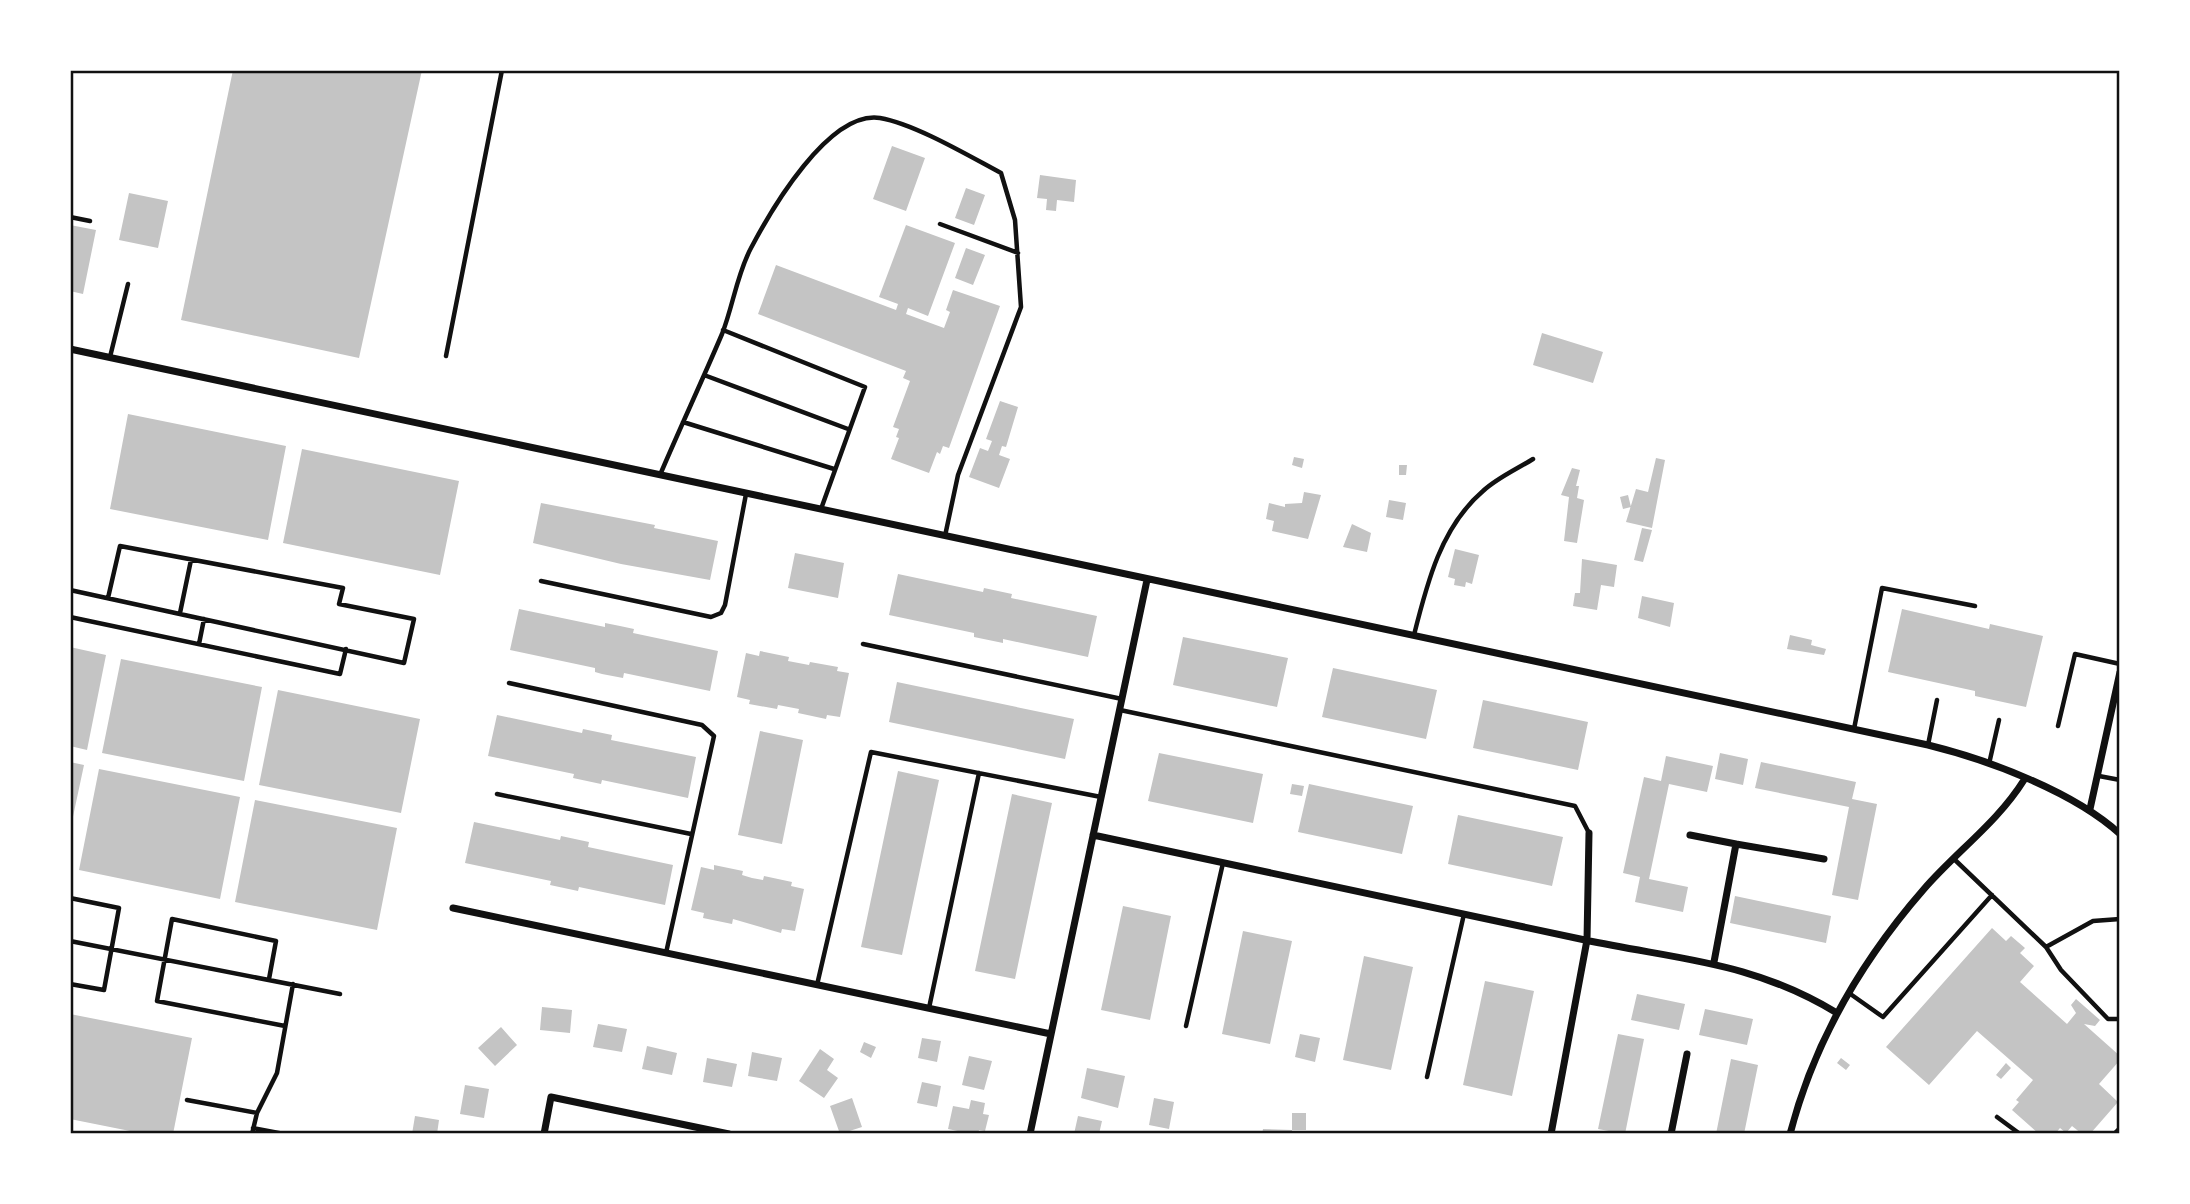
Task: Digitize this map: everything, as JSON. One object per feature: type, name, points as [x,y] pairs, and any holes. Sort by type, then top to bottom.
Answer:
[{"type":"street","points":[[70,348],[1928,745],[1989,764],[2090,809],[2120,834]]},
{"type":"street","points":[[1030,1134],[1147,580]]},
{"type":"street","points":[[2090,809],[2120,672]]},
{"type":"street","points":[[1790,1134],[1807,1080],[1837,1013],[1874,953],[1924,889],[2008,805],[2024,780]]},
{"type":"street","points":[[1551,1134],[1587,940],[1589,833]]},
{"type":"street","points":[[1093,835],[1587,940],[1714,962],[1780,982],[1837,1013]]},
{"type":"street","points":[[1690,835],[1824,859]]},
{"type":"street","points":[[1714,962],[1736,844]]},
{"type":"street","points":[[453,908],[1051,1034]]},
{"type":"street","points":[[1671,1134],[1687,1054]]},
{"type":"street","points":[[544,1134],[551,1097],[729,1134]]},
{"type":"lane","points":[[446,356],[502,70]]},
{"type":"lane","points":[[659,475],[723,330],[750,250],[822,144],[849,124],[878,118],[916,132],[1001,173],[1016,220],[1021,307],[958,475],[945,537]]},
{"type":"lane","points":[[70,217],[90,221]]},
{"type":"lane","points":[[940,224],[1018,253]]},
{"type":"lane","points":[[110,357],[128,284]]},
{"type":"lane","points":[[723,330],[865,387],[821,510]]},
{"type":"lane","points":[[704,375],[848,429]]},
{"type":"lane","points":[[683,422],[834,469]]},
{"type":"lane","points":[[1414,636],[1431,570],[1455,523],[1483,491],[1533,459]]},
{"type":"lane","points":[[541,581],[711,617],[721,612],[725,605],[746,494]]},
{"type":"lane","points":[[70,590],[404,663],[414,619],[339,604],[343,588],[120,546],[108,598]]},
{"type":"lane","points":[[180,613],[191,560]]},
{"type":"lane","points":[[1854,729],[1882,588],[1975,606]]},
{"type":"lane","points":[[70,617],[340,674],[346,649]]},
{"type":"lane","points":[[199,644],[204,619]]},
{"type":"lane","points":[[863,644],[1122,699]]},
{"type":"lane","points":[[2058,726],[2075,654],[2120,664]]},
{"type":"lane","points":[[509,683],[702,725],[714,736],[666,953]]},
{"type":"lane","points":[[1928,745],[1937,700]]},
{"type":"lane","points":[[1119,710],[1575,806],[1589,833]]},
{"type":"lane","points":[[1989,764],[1999,720]]},
{"type":"lane","points":[[817,985],[872,752],[1101,797]]},
{"type":"lane","points":[[929,1008],[979,773]]},
{"type":"lane","points":[[2099,776],[2120,780]]},
{"type":"lane","points":[[497,794],[691,834]]},
{"type":"lane","points":[[1954,859],[2046,947],[2068,977],[2108,1019],[2120,1019]]},
{"type":"lane","points":[[1186,1026],[1223,862]]},
{"type":"lane","points":[[1849,993],[1883,1017],[1992,895]]},
{"type":"lane","points":[[70,898],[119,908],[104,990],[70,984]]},
{"type":"lane","points":[[1427,1077],[1464,913]]},
{"type":"lane","points":[[270,979],[276,941],[172,919],[157,1001],[285,1026]]},
{"type":"lane","points":[[2046,947],[2093,921],[2120,919]]},
{"type":"lane","points":[[70,941],[340,994]]},
{"type":"lane","points":[[284,1134],[253,1131],[257,1113],[277,1073],[293,984]]},
{"type":"lane","points":[[187,1100],[257,1113]]},
{"type":"lane","points":[[1997,1116],[2020,1134]]},
{"type":"lane","points":[[2115,1134],[2120,1128]]},
{"type":"building","points":[[233,70],[422,70],[359,358],[181,320]]},
{"type":"building","points":[[892,146],[925,158],[906,211],[873,199]]},
{"type":"building","points":[[1040,175],[1076,180],[1074,202],[1057,200],[1056,211],[1046,210],[1047,199],[1037,198]]},
{"type":"building","points":[[966,188],[985,195],[974,225],[955,218]]},
{"type":"building","points":[[129,193],[168,201],[158,248],[119,240]]},
{"type":"building","points":[[70,225],[96,230],[83,294],[70,291]]},
{"type":"building","points":[[906,225],[955,243],[928,316],[908,308],[906,314],[944,328],[950,312],[946,310],[953,290],[1000,306],[949,448],[943,446],[940,454],[937,452],[929,473],[891,459],[899,438],[896,437],[899,429],[893,427],[910,381],[903,378],[906,371],[758,314],[776,265],[896,310],[898,304],[879,297]]},
{"type":"building","points":[[966,248],[985,255],[973,285],[955,278]]},
{"type":"building","points":[[1542,333],[1603,352],[1593,383],[1533,365]]},
{"type":"building","points":[[1000,401],[1018,407],[1006,447],[1002,446],[999,455],[1010,459],[999,488],[969,477],[980,448],[988,451],[992,441],[986,439]]},
{"type":"building","points":[[128,414],[286,446],[268,540],[110,509]]},
{"type":"building","points":[[302,449],[459,481],[440,575],[283,543]]},
{"type":"building","points":[[1294,457],[1304,459],[1302,468],[1292,465]]},
{"type":"building","points":[[1656,458],[1665,460],[1652,528],[1626,522],[1636,489],[1648,492]]},
{"type":"building","points":[[1399,465],[1407,465],[1406,475],[1399,475]]},
{"type":"building","points":[[1572,468],[1580,470],[1576,486],[1579,486],[1577,498],[1584,500],[1577,543],[1564,541],[1569,497],[1561,495]]},
{"type":"building","points":[[1304,492],[1321,495],[1308,539],[1272,531],[1274,521],[1266,519],[1269,503],[1285,507],[1285,504],[1302,503]]},
{"type":"building","points":[[1628,495],[1631,507],[1623,509],[1620,497]]},
{"type":"building","points":[[1389,500],[1406,503],[1403,520],[1386,517]]},
{"type":"building","points":[[541,503],[655,525],[654,528],[718,541],[710,580],[621,564],[533,543]]},
{"type":"building","points":[[1352,524],[1371,533],[1367,552],[1343,547]]},
{"type":"building","points":[[1642,528],[1652,530],[1643,562],[1634,560]]},
{"type":"building","points":[[1455,549],[1479,555],[1472,584],[1466,582],[1465,587],[1454,585],[1455,579],[1448,577]]},
{"type":"building","points":[[795,553],[844,563],[838,598],[788,588]]},
{"type":"building","points":[[1582,559],[1617,565],[1614,587],[1601,585],[1597,610],[1573,606],[1575,593],[1580,593]]},
{"type":"building","points":[[898,574],[983,592],[984,588],[1012,594],[1011,598],[1097,616],[1088,657],[1003,639],[1003,643],[974,637],[974,633],[889,615]]},
{"type":"building","points":[[1642,596],[1674,603],[1670,627],[1638,618]]},
{"type":"building","points":[[519,609],[605,627],[605,623],[620,626],[634,629],[633,633],[718,651],[710,691],[624,673],[623,678],[602,674],[595,672],[595,668],[510,650]]},
{"type":"building","points":[[1902,609],[1989,629],[1990,624],[2043,636],[2026,707],[1975,696],[1975,691],[1888,672]]},
{"type":"building","points":[[1790,635],[1812,640],[1811,645],[1826,649],[1824,655],[1787,649]]},
{"type":"building","points":[[1183,637],[1288,658],[1277,707],[1173,685]]},
{"type":"building","points":[[70,647],[106,655],[87,750],[70,746]]},
{"type":"building","points":[[760,651],[789,657],[788,661],[838,667],[837,671],[849,673],[840,717],[827,715],[826,719],[798,713],[799,709],[778,705],[777,709],[749,704],[750,700],[737,697],[746,653],[759,656]]},
{"type":"building","points":[[121,659],[262,687],[244,781],[102,753]]},
{"type":"building","points":[[1333,668],[1437,690],[1426,739],[1322,717]]},
{"type":"building","points":[[897,682],[1074,719],[1065,759],[889,722]]},
{"type":"building","points":[[278,690],[420,719],[401,813],[259,785]]},
{"type":"building","points":[[1483,700],[1588,722],[1578,770],[1473,748]]},
{"type":"building","points":[[497,715],[582,733],[583,729],[612,735],[611,740],[696,757],[688,798],[602,780],[601,784],[573,778],[574,774],[488,756]]},
{"type":"building","points":[[760,731],[803,740],[782,844],[738,835]]},
{"type":"building","points":[[1159,753],[1263,774],[1253,823],[1148,801]]},
{"type":"building","points":[[1720,753],[1748,759],[1743,785],[1715,779]]},
{"type":"building","points":[[1666,756],[1713,766],[1707,792],[1669,784],[1649,879],[1688,887],[1683,912],[1635,902],[1640,877],[1623,873],[1644,777],[1661,781]]},
{"type":"building","points":[[70,762],[84,765],[71,826],[70,826]]},
{"type":"building","points":[[1761,762],[1856,782],[1852,799],[1877,804],[1858,900],[1832,895],[1849,807],[1755,788]]},
{"type":"building","points":[[99,769],[240,797],[220,899],[79,870]]},
{"type":"building","points":[[898,771],[939,780],[902,955],[861,947]]},
{"type":"building","points":[[1292,784],[1304,786],[1302,796],[1290,794]]},
{"type":"building","points":[[1309,784],[1413,806],[1402,854],[1298,832]]},
{"type":"building","points":[[1012,794],[1052,803],[1015,979],[975,971]]},
{"type":"building","points":[[255,800],[397,828],[377,930],[235,902]]},
{"type":"building","points":[[1458,815],[1563,837],[1552,886],[1448,864]]},
{"type":"building","points":[[474,822],[560,840],[561,836],[589,842],[588,847],[673,865],[665,905],[579,887],[578,891],[550,885],[551,881],[465,863]]},
{"type":"building","points":[[714,865],[743,871],[742,875],[752,878],[763,880],[764,876],[792,882],[791,886],[804,889],[795,931],[782,929],[781,933],[733,919],[732,924],[703,918],[704,913],[691,910],[701,867],[714,870]]},
{"type":"building","points":[[1735,896],[1831,916],[1826,943],[1730,923]]},
{"type":"building","points":[[1123,906],[1171,916],[1150,1020],[1101,1010]]},
{"type":"building","points":[[1992,928],[2006,941],[2011,936],[2025,948],[2020,953],[2034,966],[2020,982],[2067,1024],[2076,1013],[2071,1005],[2076,999],[2100,1020],[2095,1026],[2084,1024],[2120,1056],[2120,1060],[2099,1084],[2118,1102],[2090,1134],[2082,1134],[2072,1126],[2066,1133],[2060,1128],[2055,1134],[2039,1134],[2012,1110],[2019,1102],[2016,1100],[2033,1080],[1977,1031],[1929,1085],[1886,1047]]},
{"type":"building","points":[[1243,931],[1292,941],[1270,1044],[1222,1034]]},
{"type":"building","points":[[1364,956],[1413,967],[1391,1070],[1343,1060]]},
{"type":"building","points":[[1485,981],[1534,991],[1512,1096],[1463,1085]]},
{"type":"building","points":[[1637,994],[1685,1004],[1679,1030],[1631,1020]]},
{"type":"building","points":[[542,1007],[572,1010],[570,1033],[540,1030]]},
{"type":"building","points":[[1705,1009],[1753,1019],[1747,1045],[1699,1035]]},
{"type":"building","points":[[70,1014],[192,1038],[173,1134],[145,1134],[70,1119]]},
{"type":"building","points":[[598,1024],[627,1029],[622,1052],[593,1047]]},
{"type":"building","points":[[501,1027],[517,1045],[495,1066],[478,1048]]},
{"type":"building","points":[[1300,1034],[1320,1038],[1315,1062],[1295,1057]]},
{"type":"building","points":[[1618,1034],[1644,1039],[1625,1134],[1598,1129]]},
{"type":"building","points":[[922,1038],[941,1041],[937,1062],[918,1058]]},
{"type":"building","points":[[864,1042],[876,1047],[871,1058],[860,1052]]},
{"type":"building","points":[[647,1046],[677,1053],[672,1075],[642,1069]]},
{"type":"building","points":[[820,1049],[834,1059],[827,1070],[838,1078],[824,1098],[799,1081]]},
{"type":"building","points":[[752,1052],[782,1058],[777,1081],[748,1076]]},
{"type":"building","points":[[969,1056],[992,1061],[984,1090],[962,1085]]},
{"type":"building","points":[[707,1058],[737,1064],[732,1087],[703,1082]]},
{"type":"building","points":[[1841,1058],[1850,1065],[1846,1070],[1837,1063]]},
{"type":"building","points":[[1731,1059],[1758,1065],[1744,1134],[1716,1134]]},
{"type":"building","points":[[2006,1063],[2011,1068],[2001,1079],[1996,1075]]},
{"type":"building","points":[[1087,1068],[1125,1076],[1118,1108],[1081,1098]]},
{"type":"building","points":[[922,1082],[941,1086],[937,1107],[917,1103]]},
{"type":"building","points":[[465,1085],[489,1089],[484,1118],[460,1114]]},
{"type":"building","points":[[852,1098],[862,1127],[840,1134],[830,1106]]},
{"type":"building","points":[[1154,1098],[1174,1102],[1169,1129],[1149,1125]]},
{"type":"building","points":[[971,1100],[985,1103],[983,1114],[989,1115],[985,1131],[979,1130],[978,1134],[972,1134],[948,1129],[953,1106],[969,1109]]},
{"type":"building","points":[[1292,1113],[1306,1113],[1306,1130],[1292,1130]]},
{"type":"building","points":[[415,1116],[439,1120],[437,1134],[412,1134]]},
{"type":"building","points":[[1078,1116],[1102,1121],[1099,1134],[1074,1134]]},
{"type":"building","points":[[1263,1129],[1292,1130],[1292,1134],[1262,1134]]}]
